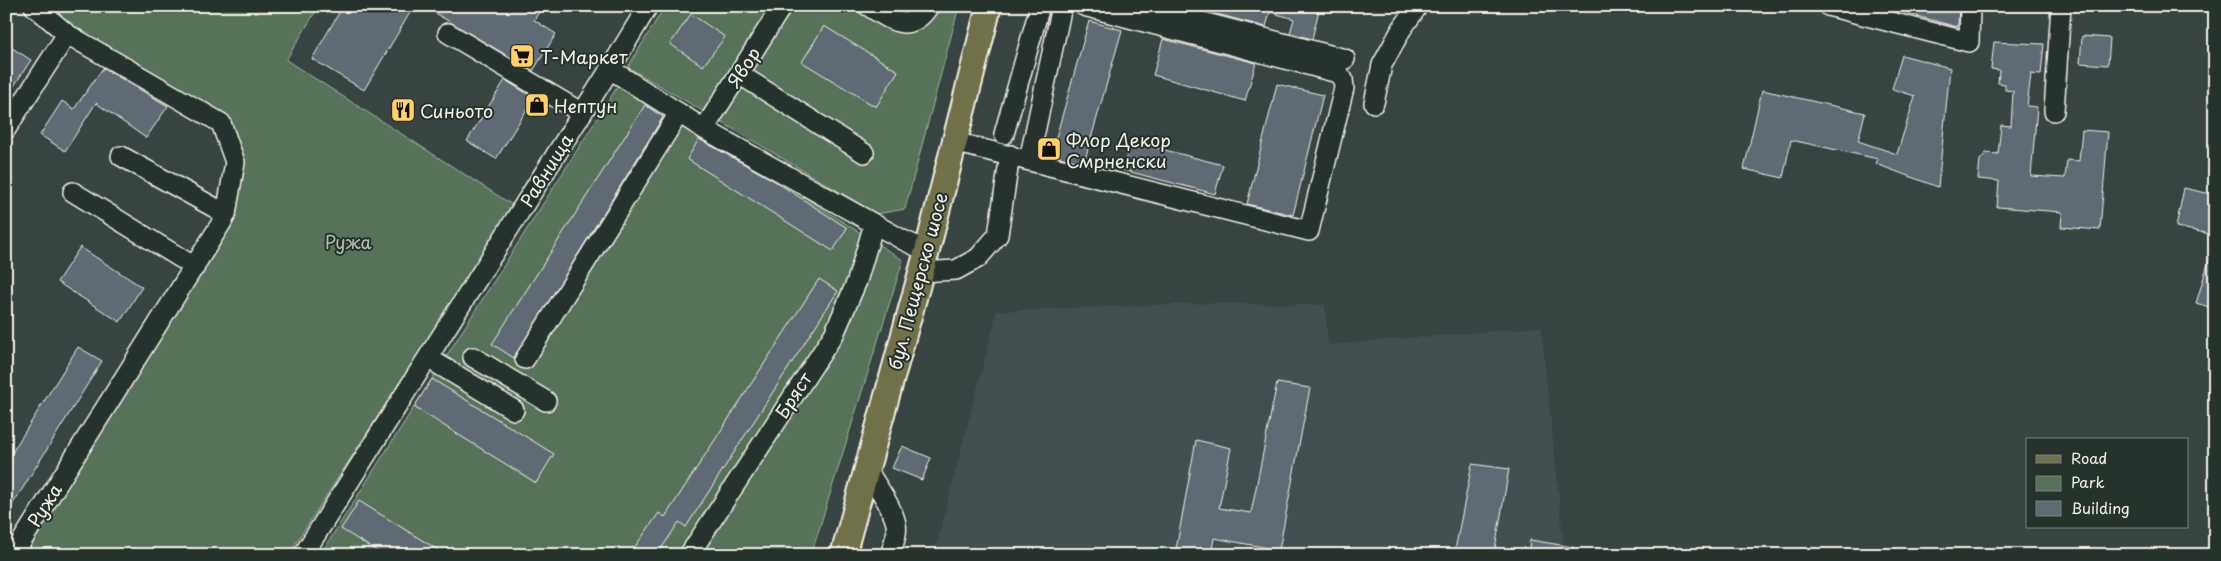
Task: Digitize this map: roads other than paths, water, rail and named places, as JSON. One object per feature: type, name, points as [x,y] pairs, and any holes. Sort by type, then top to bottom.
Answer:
[{"type":"main road","name":"бул. Пещерско шосе","points":[[843,555],[923,262],[989,6]]},
{"type":"street","name":"Ружа","points":[[12,555],[195,267],[226,214],[235,162],[221,123],[67,34],[34,6]]},
{"type":"street","name":"Равнища","points":[[303,555],[648,6]]},
{"type":"street","name":"Явор","points":[[704,129],[782,6]]},
{"type":"street","points":[[868,6],[892,20],[907,24],[922,18],[929,6]]},
{"type":"street","points":[[1004,134],[1040,6]]},
{"type":"street","points":[[1029,160],[1062,6]]},
{"type":"street","points":[[954,142],[1309,231],[1344,88],[1343,79],[1338,73],[1084,6]]},
{"type":"street","points":[[1140,6],[1345,59]]},
{"type":"street","points":[[1374,103],[1382,65],[1401,30],[1418,6]]},
{"type":"street","points":[[1828,6],[1969,42],[1970,6]]},
{"type":"street","points":[[2054,111],[2061,6]]},
{"type":"street","points":[[448,33],[582,113]]},
{"type":"street","points":[[6,129],[67,34]]},
{"type":"street","points":[[610,69],[704,129],[903,240],[923,262],[956,270],[978,258],[998,235],[1010,155]]},
{"type":"street","points":[[739,74],[864,153]]},
{"type":"street","points":[[525,359],[679,113]]},
{"type":"street","points":[[121,156],[226,214]]},
{"type":"street","points":[[73,192],[195,267]]},
{"type":"street","name":"Бряст","points":[[689,555],[834,334],[857,281],[874,224]]},
{"type":"street","points":[[473,357],[546,401]]},
{"type":"street","points":[[428,358],[508,407],[515,384]]},
{"type":"street","points":[[866,468],[896,524],[896,532],[890,555]]},
{"type":"place","name":"Т-Маркет","points":[[522,56]]},
{"type":"place","name":"Нептун","points":[[537,105]]},
{"type":"place","name":"Синьото","points":[[403,110]]},
{"type":"place","name":"Флор Декор Смрненски","points":[[1049,149]]}]
